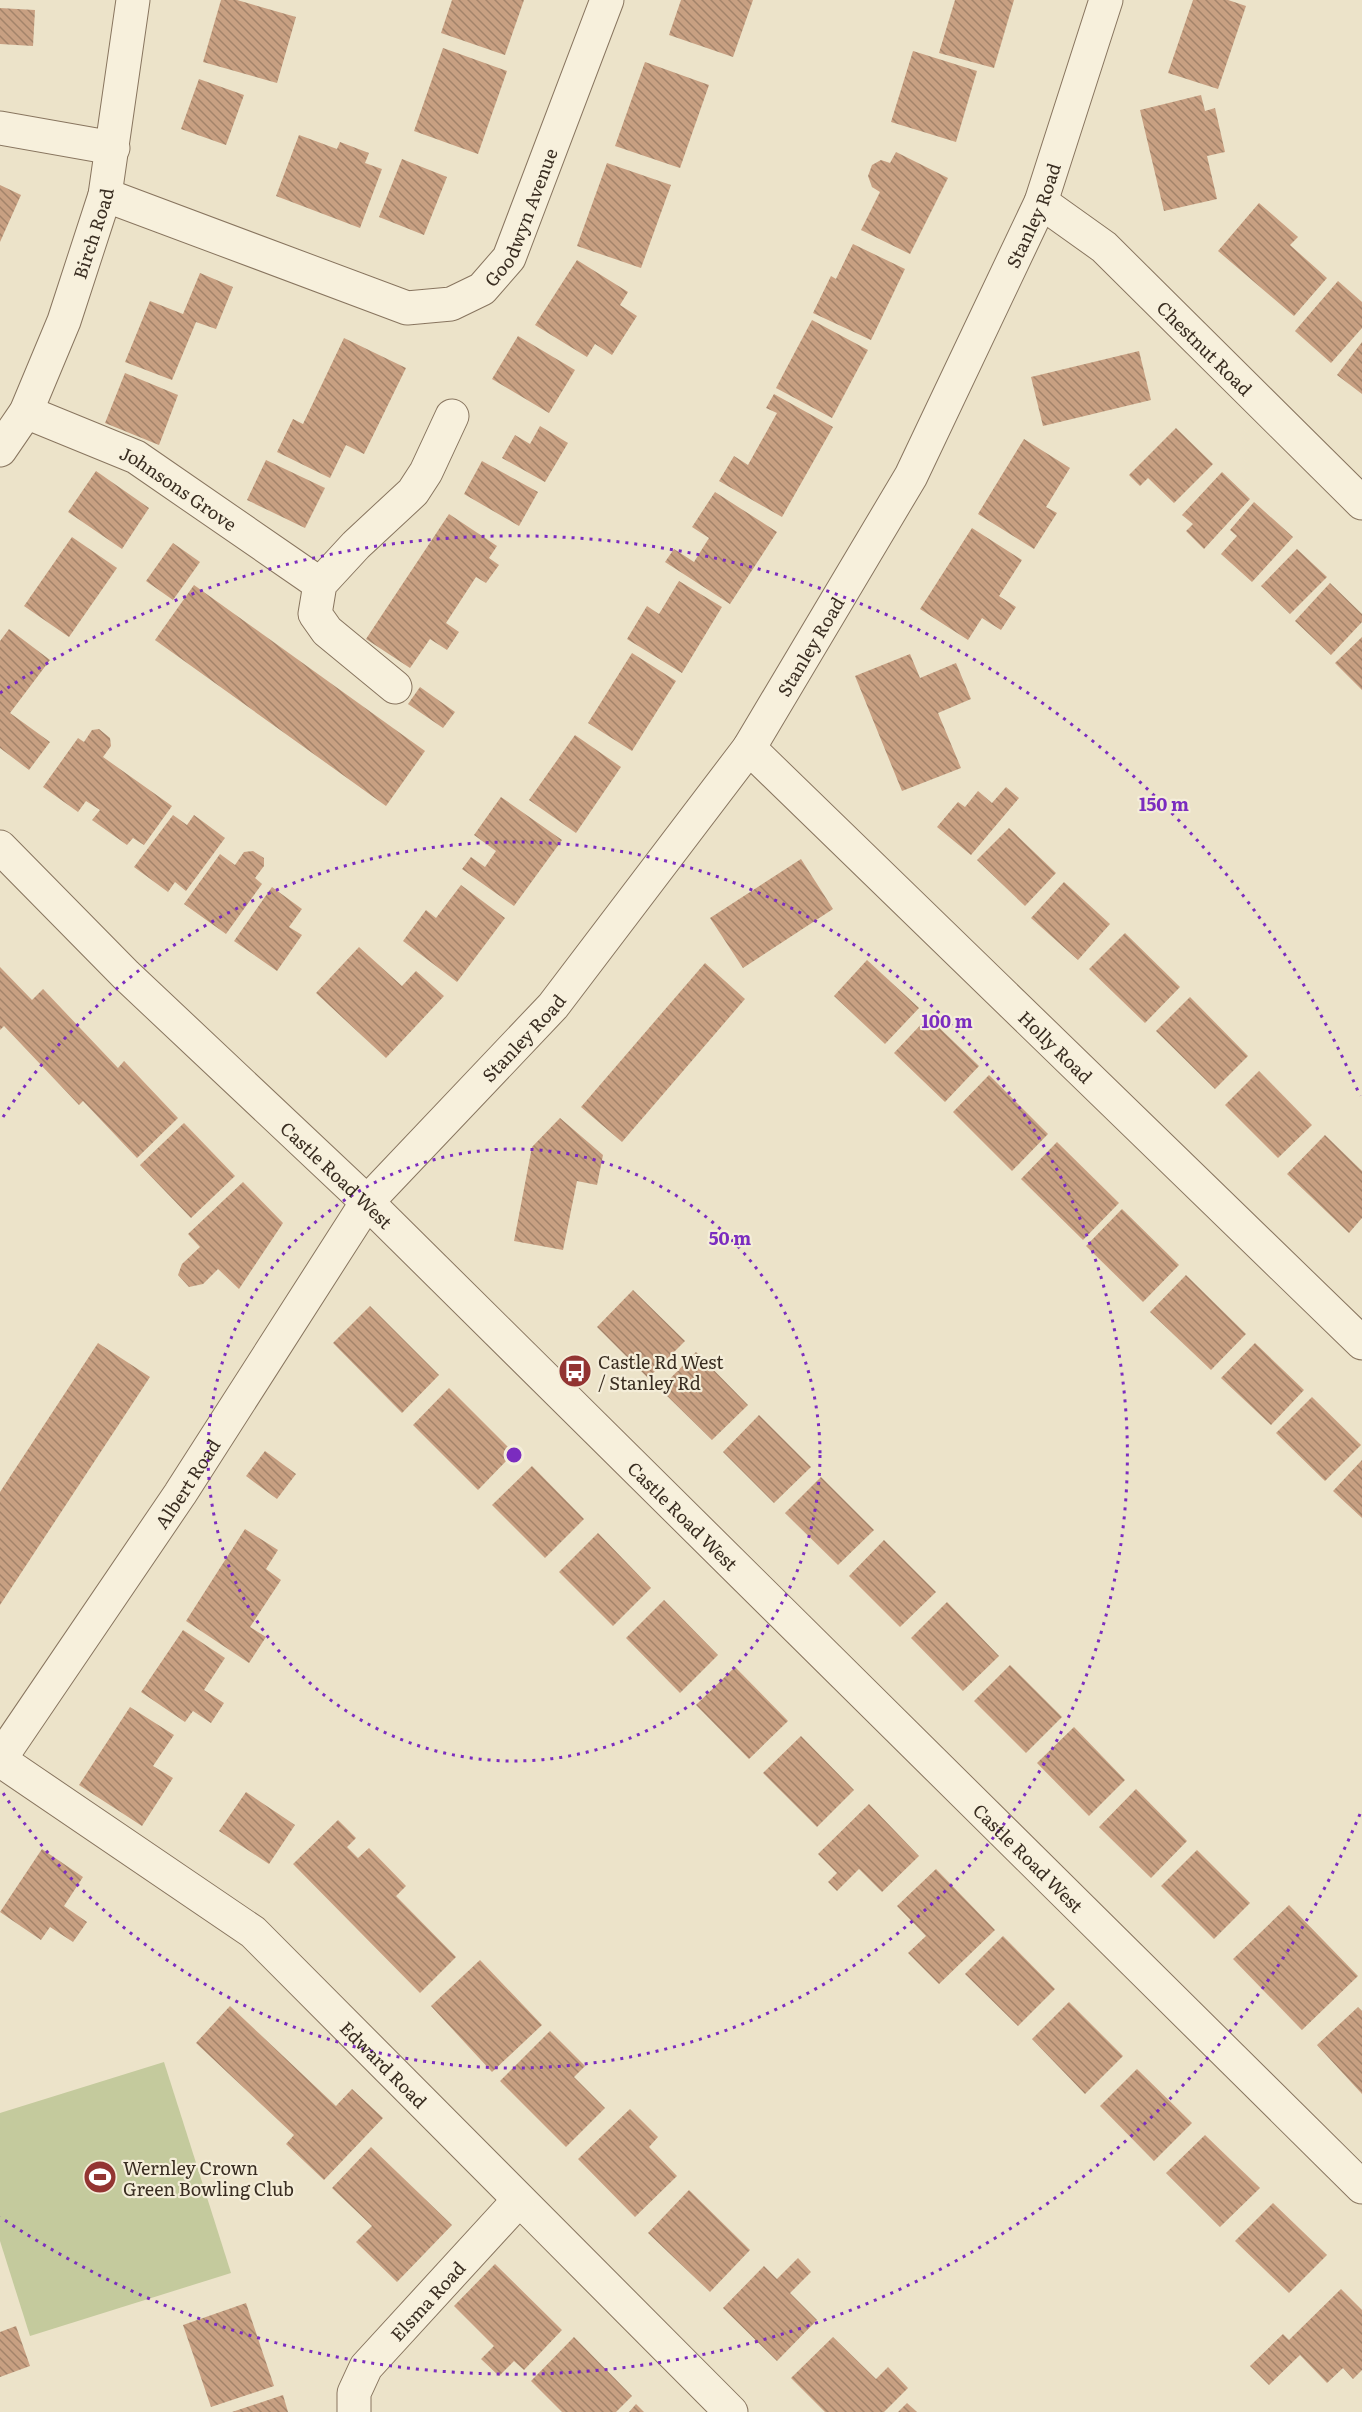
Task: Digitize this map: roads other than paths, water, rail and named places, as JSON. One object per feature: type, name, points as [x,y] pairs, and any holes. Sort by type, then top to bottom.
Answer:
[{"type":"street","name":"Birch Road","points":[[0,450],[26,412],[64,321],[105,195],[133,0]]},
{"type":"street","name":"Goodwyn Avenue","points":[[105,195],[408,308],[451,304],[482,289],[509,258],[607,0]]},
{"type":"street","name":"Stanley Road","points":[[368,1202],[554,1006],[749,748],[911,476],[1041,202],[1106,0]]},
{"type":"street","points":[[0,128],[113,148]]},
{"type":"street","name":"Chestnut Road","points":[[1041,202],[1104,247],[1362,503]]},
{"type":"street","name":"Johnsons Grove","points":[[26,412],[136,457],[320,584]]},
{"type":"street","points":[[395,687],[327,631],[315,614],[320,584],[356,545],[413,492],[426,472],[452,416]]},
{"type":"street","name":"Holly Road","points":[[749,748],[1362,1343]]},
{"type":"street","name":"Castle Road West","points":[[0,847],[126,975],[368,1202],[1362,2187]]},
{"type":"street","name":"Albert Road","points":[[0,1759],[180,1494],[368,1202]]},
{"type":"street","name":"Edward Road","points":[[0,1759],[253,1932],[731,2412]]},
{"type":"street","name":"Elsma Road","points":[[354,2412],[354,2393],[366,2367],[519,2200]]},
{"type":"place","name":"Castle Rd West / Stanley Rd","points":[[575,1371]]},
{"type":"place","name":"Wernley Crown Green Bowling Club","points":[[100,2177]]}]
